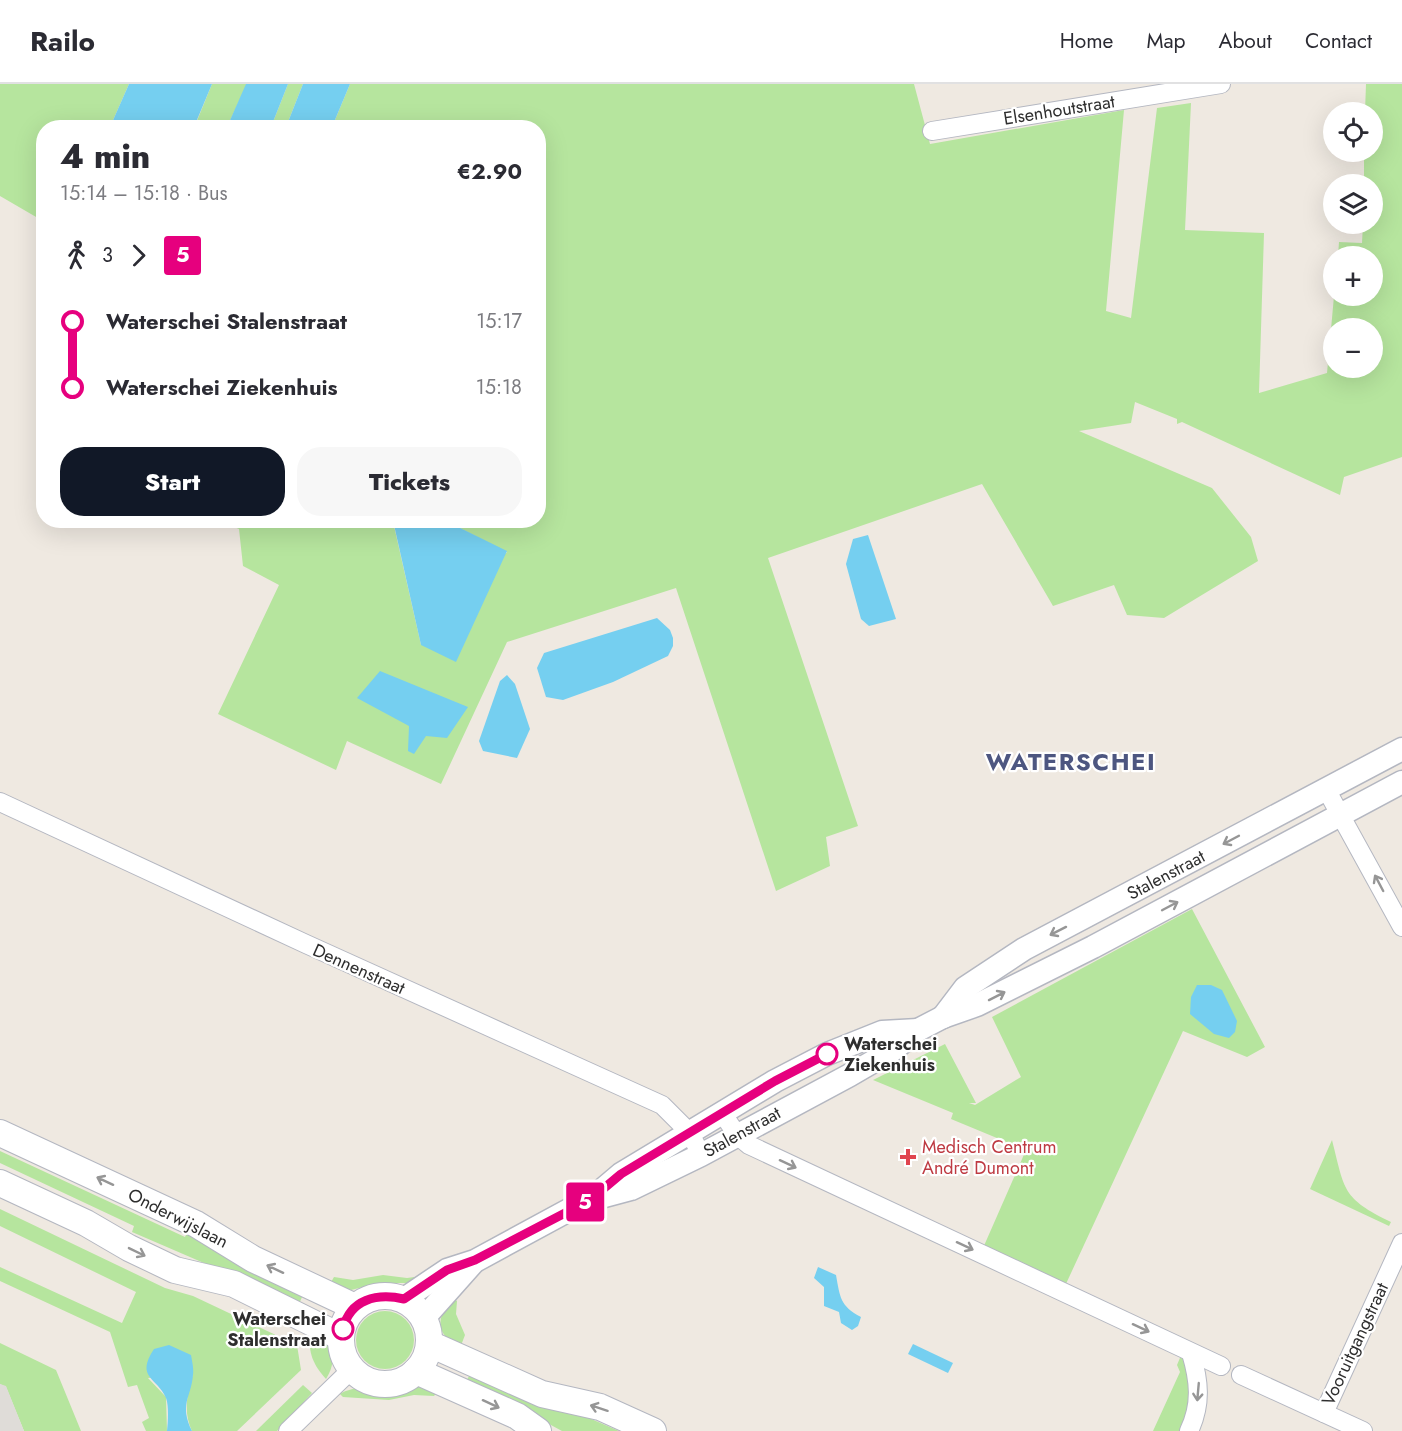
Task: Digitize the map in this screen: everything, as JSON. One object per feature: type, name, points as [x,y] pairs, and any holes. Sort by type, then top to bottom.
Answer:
[{"type":"main road","name":"Onderwijslaan","points":[[0,1132],[196,1224],[253,1259],[355,1307]]},
{"type":"main road","points":[[0,1183],[86,1223],[129,1248],[175,1270],[234,1284],[341,1336]]},
{"type":"main road","points":[[387,1295],[404,1299],[416,1307],[424,1318],[430,1344],[425,1359],[417,1371],[405,1380],[391,1384],[376,1383],[363,1378],[352,1369],[343,1354],[341,1336],[345,1321],[355,1307],[369,1298],[387,1295]]},
{"type":"main road","points":[[430,1344],[542,1395],[600,1407],[653,1431]]},
{"type":"main road","points":[[417,1371],[517,1416],[538,1431]]},
{"type":"street","name":"Elsenhoutstraat","points":[[932,130],[1221,84]]},
{"type":"street","name":"Stalenstraat","points":[[943,1017],[965,988],[1024,949],[1402,749]]},
{"type":"street","name":"Stalenstraat","points":[[590,1200],[632,1189],[701,1155],[850,1075],[893,1050],[918,1030],[943,1017],[961,1013],[1061,963],[1402,782]]},
{"type":"street","points":[[1326,789],[1402,927]]},
{"type":"street","name":"Dennenstraat","points":[[0,802],[289,937],[662,1105],[690,1133],[701,1155]]},
{"type":"street","name":"Stalenstraat","points":[[404,1299],[447,1270],[475,1260],[590,1200],[621,1174],[775,1081],[827,1054],[882,1032],[918,1030]]},
{"type":"street","points":[[723,1114],[737,1135],[749,1145],[1221,1366]]},
{"type":"street","name":"Vooruitgangstraat","points":[[1323,1413],[1402,1243]]},
{"type":"street","name":"Stalenstraat","points":[[424,1318],[475,1260]]},
{"type":"street","points":[[1189,1431],[1196,1417],[1199,1382],[1191,1353]]},
{"type":"street","points":[[288,1431],[352,1369]]},
{"type":"street","points":[[1241,1375],[1363,1431]]},
{"type":"green space","points":[[0,84],[129,84],[113,120],[36,120],[36,217],[0,196]]},
{"type":"green space","points":[[212,84],[247,84],[230,120],[197,120]]},
{"type":"green space","points":[[288,84],[303,84],[289,120],[274,120]]},
{"type":"green space","points":[[350,84],[914,84],[930,144],[1124,110],[1106,311],[1131,318],[1157,108],[1191,103],[1185,230],[1264,233],[1259,393],[1323,374],[1323,378],[1383,378],[1383,318],[1332,318],[1333,306],[1383,306],[1383,246],[1339,246],[1339,242],[1362,243],[1362,234],[1383,234],[1383,174],[1364,174],[1364,162],[1383,162],[1383,102],[1365,102],[1366,84],[1402,84],[1402,457],[1344,477],[1340,495],[1182,422],[1177,424],[1177,419],[1135,402],[1131,423],[1079,431],[1212,488],[1251,537],[1258,561],[1164,618],[1127,615],[1114,585],[1053,606],[982,484],[768,558],[858,826],[826,837],[830,866],[776,891],[676,588],[507,642],[441,784],[347,741],[336,770],[218,714],[279,585],[243,566],[239,529],[237,528],[394,528],[421,645],[507,552],[460,528],[546,528],[546,120],[335,120]]},
{"type":"green space","points":[[1192,909],[1265,1047],[1247,1057],[1183,1031],[1065,1286],[983,1248],[1026,1150],[951,1119],[953,1113],[873,1080],[945,1044],[976,1103],[969,1103],[975,1105],[1021,1077],[992,1017]]},
{"type":"green space","points":[[1332,1140],[1343,1182],[1348,1191],[1363,1206],[1391,1222],[1389,1226],[1310,1189]]},
{"type":"green space","points":[[0,1151],[185,1237],[188,1231],[305,1290],[299,1304],[132,1232],[134,1226],[0,1163]]},
{"type":"green space","points":[[0,1209],[165,1288],[193,1296],[297,1345],[301,1370],[237,1431],[192,1431],[187,1403],[193,1374],[148,1378],[166,1397],[167,1431],[146,1431],[142,1422],[149,1418],[137,1385],[128,1387],[110,1332],[0,1281],[0,1267],[122,1323],[136,1292],[0,1226]]},
{"type":"green space","points":[[383,1275],[407,1278],[422,1276],[413,1283],[379,1283],[351,1290],[330,1284],[334,1277],[353,1280]]},
{"type":"green space","points":[[451,1297],[457,1301],[456,1314],[465,1335],[460,1348],[446,1337],[440,1325],[443,1312]]},
{"type":"green space","points":[[379,1311],[391,1311],[406,1319],[414,1334],[414,1346],[406,1361],[391,1369],[379,1369],[364,1361],[356,1346],[356,1334],[364,1319]]},
{"type":"green space","points":[[311,1334],[331,1341],[333,1361],[326,1379],[312,1358]]},
{"type":"green space","points":[[0,1343],[56,1370],[81,1431],[24,1431],[6,1387],[0,1384]]},
{"type":"green space","points":[[1182,1353],[1186,1357],[1192,1409],[1183,1431],[1153,1431],[1180,1372],[1177,1365]]},
{"type":"green space","points":[[473,1368],[619,1431],[562,1431],[512,1404],[465,1384]]},
{"type":"green space","points":[[303,1385],[312,1393],[277,1431],[256,1431]]},
{"type":"green space","points":[[417,1385],[440,1388],[434,1396],[414,1395],[389,1400],[343,1397],[340,1394],[359,1388],[392,1390]]},
{"type":"shaded area","points":[[0,1384],[6,1386],[24,1431],[0,1431]]},
{"type":"water","points":[[129,84],[212,84],[197,120],[113,120]]},
{"type":"water","points":[[246,84],[288,84],[274,120],[230,120]]},
{"type":"water","points":[[303,84],[350,84],[335,120],[289,120]]},
{"type":"water","points":[[395,528],[460,528],[507,551],[456,662],[421,645]]},
{"type":"water","points":[[868,535],[896,619],[869,626],[861,619],[846,564],[853,539]]},
{"type":"water","points":[[657,618],[670,630],[673,638],[673,646],[668,656],[613,682],[563,700],[546,697],[537,668],[544,653]]},
{"type":"water","points":[[380,671],[468,707],[447,738],[426,736],[414,754],[408,751],[409,726],[357,698]]},
{"type":"water","points":[[507,675],[515,684],[530,729],[517,758],[483,751],[479,741],[500,681]]},
{"type":"water","points":[[1197,985],[1211,985],[1222,990],[1237,1021],[1235,1032],[1229,1038],[1214,1034],[1190,1014],[1191,997]]},
{"type":"water","points":[[818,1267],[836,1275],[842,1300],[849,1309],[861,1317],[858,1326],[852,1330],[841,1323],[839,1312],[824,1306],[824,1287],[814,1278]]},
{"type":"water","points":[[913,1344],[953,1363],[948,1373],[908,1354]]},
{"type":"water","points":[[169,1345],[191,1355],[193,1373],[186,1414],[192,1431],[167,1431],[166,1398],[147,1372],[149,1359],[154,1349]]},
{"type":"bus line","name":"5","points":[[343,1329],[345,1321],[355,1307],[369,1298],[387,1295],[404,1299],[447,1270],[475,1260],[590,1200],[621,1174],[775,1081],[827,1054]]},
{"type":"place","name":"Waterschei Ziekenhuis","points":[[827,1054]]},
{"type":"place","name":"Medisch Centrum André Dumont","points":[[908,1157]]},
{"type":"place","name":"Waterschei Stalenstraat","points":[[343,1329]]},
{"type":"district","name":"WATERSCHEI","points":[[1071,762]]}]
